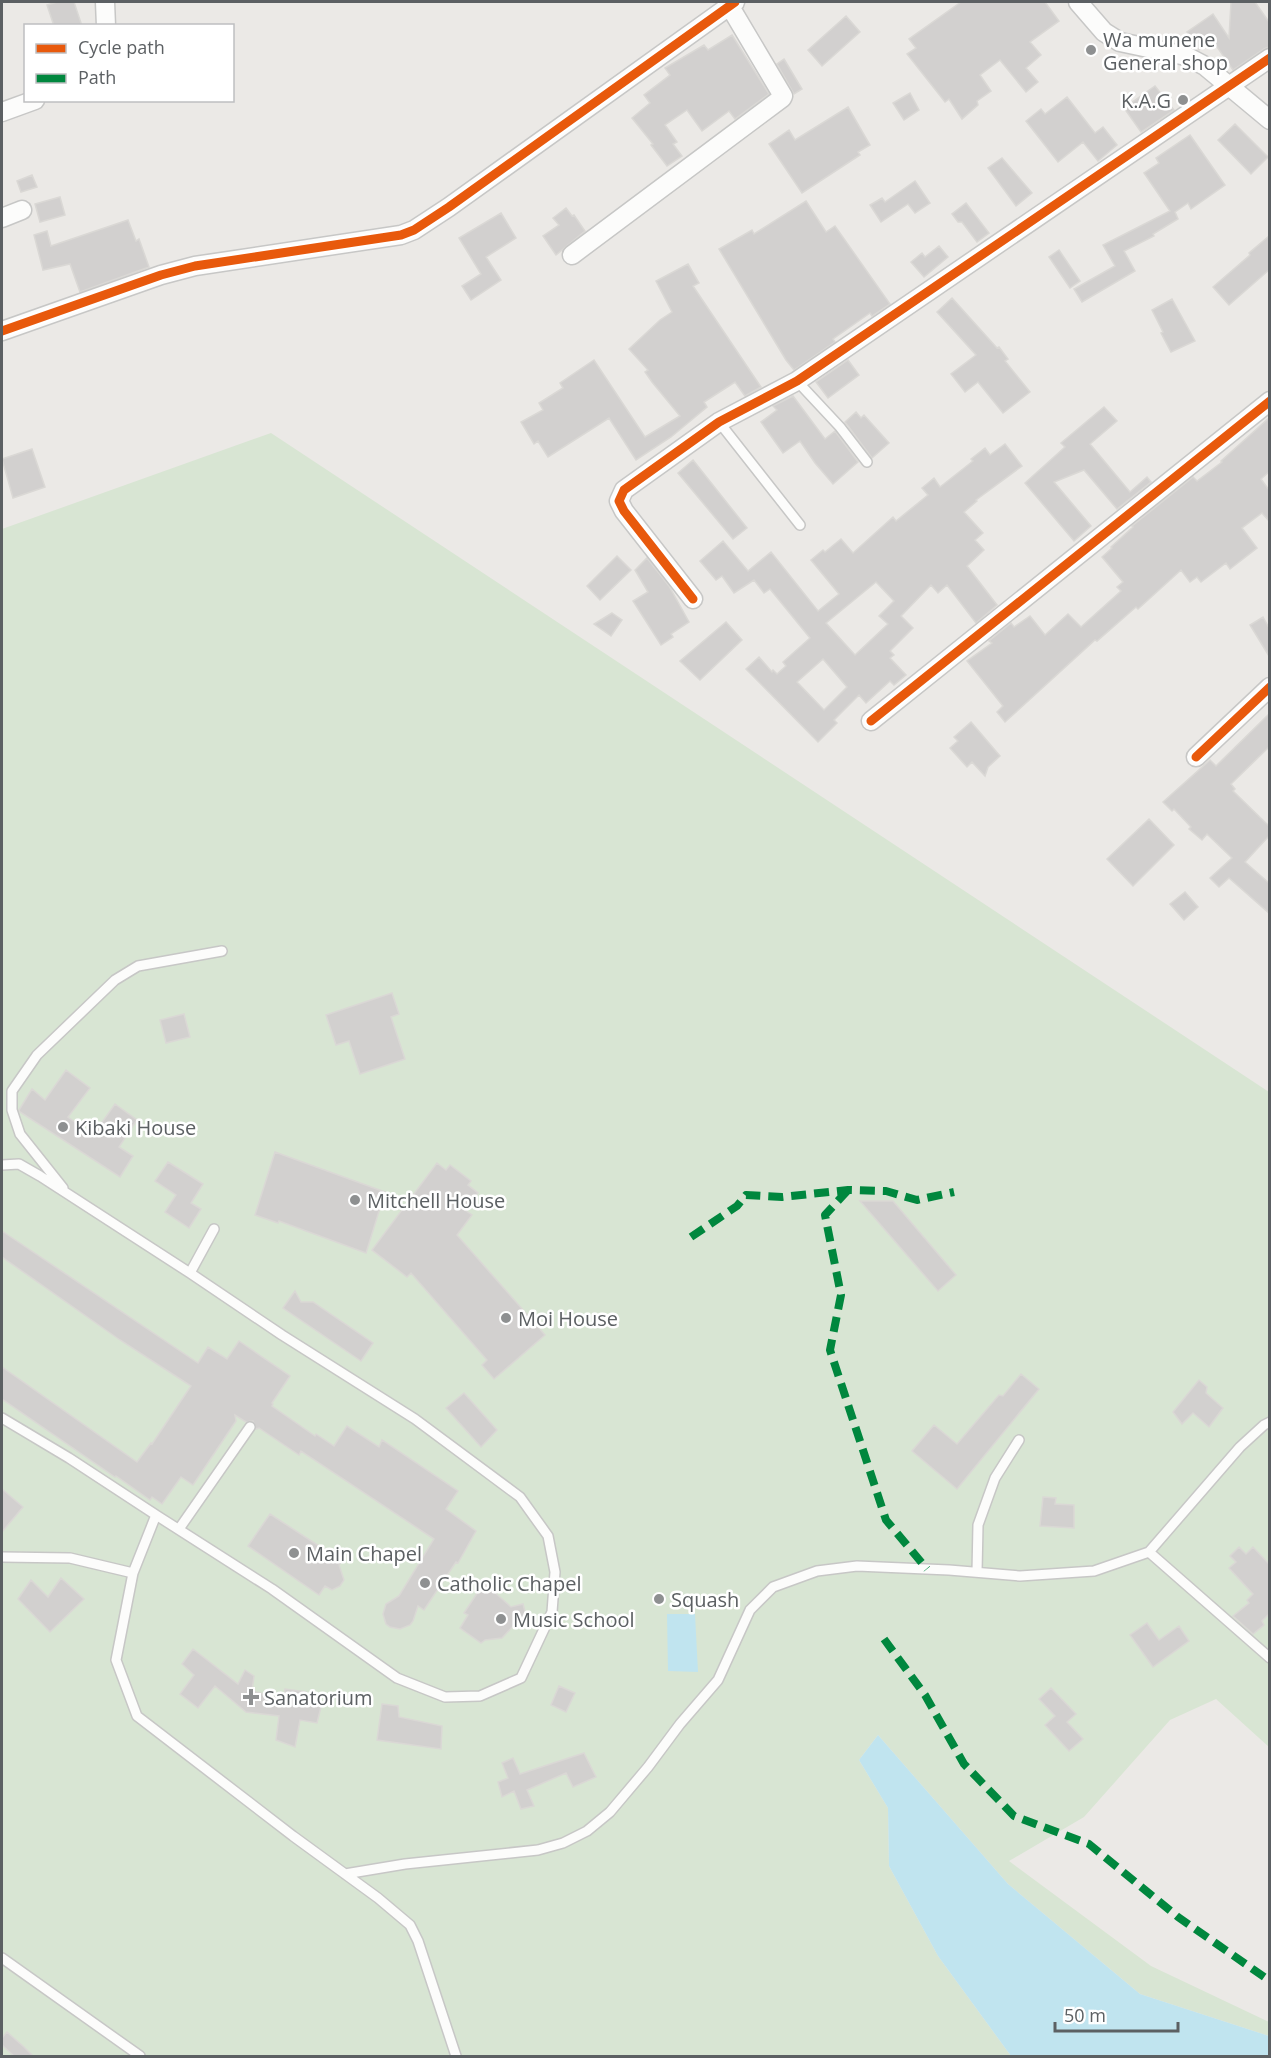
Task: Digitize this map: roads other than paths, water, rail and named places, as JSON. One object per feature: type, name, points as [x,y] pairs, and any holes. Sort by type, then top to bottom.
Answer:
[{"type":"street","points":[[105,2],[106,24]]},
{"type":"street","points":[[1078,2],[1104,32],[1120,42],[1186,56],[1205,66],[1269,120]]},
{"type":"street","points":[[2,332],[161,275],[195,266],[388,237],[414,230],[732,3],[783,96],[782,98],[572,255]]},
{"type":"street","points":[[693,599],[624,511],[619,501],[624,490],[719,422],[797,381],[1269,58]]},
{"type":"street","points":[[2,112],[30,102]]},
{"type":"street","points":[[2,218],[22,210]]},
{"type":"street","points":[[871,721],[1269,401]]},
{"type":"street","points":[[1196,757],[1269,687]]},
{"type":"lane","points":[[797,381],[840,427],[867,462]]},
{"type":"lane","points":[[719,422],[800,525]]},
{"type":"lane","points":[[70,1196],[20,1134],[12,1110],[12,1091],[37,1055],[115,980],[138,966],[222,951]]},
{"type":"lane","points":[[2,1165],[19,1164],[70,1196],[415,1419],[520,1497],[548,1536],[555,1572],[552,1612],[522,1678],[480,1696],[445,1697],[397,1678],[272,1589],[69,1458],[2,1418]]},
{"type":"lane","points":[[190,1273],[214,1229]]},
{"type":"lane","points":[[345,1874],[405,1864],[538,1850],[563,1843],[587,1831],[610,1812],[718,1680],[750,1610],[773,1587],[817,1571],[857,1566],[1020,1576],[1094,1571],[1149,1552],[1240,1447],[1269,1422]]},
{"type":"lane","points":[[179,1529],[250,1428]]},
{"type":"lane","points":[[977,1572],[978,1525],[994,1478],[1019,1440]]},
{"type":"lane","points":[[156,1515],[133,1573],[116,1660],[137,1716],[378,1898],[410,1925],[418,1941],[456,2056]]},
{"type":"lane","points":[[1149,1552],[1269,1658]]},
{"type":"lane","points":[[2,1557],[70,1558],[133,1573]]},
{"type":"lane","points":[[2,1958],[140,2056]]},
{"type":"water","points":[[667,1614],[695,1614],[698,1672],[668,1671]]},
{"type":"water","points":[[878,1735],[1008,1884],[1140,1994],[1269,2036],[1269,2056],[1011,2056],[938,1956],[889,1866],[888,1808],[859,1760]]},
{"type":"place","name":"Wa munene General shop","points":[[1091,50]]},
{"type":"place","name":"K.A.G","points":[[1183,100]]},
{"type":"place","name":"Kibaki House","points":[[63,1127]]},
{"type":"place","name":"Mitchell House","points":[[355,1200]]},
{"type":"place","name":"Moi House","points":[[506,1318]]},
{"type":"place","name":"Main Chapel","points":[[294,1553]]},
{"type":"place","name":"Catholic Chapel","points":[[425,1583]]},
{"type":"place","name":"Squash","points":[[659,1599]]},
{"type":"place","name":"Music School","points":[[501,1619]]},
{"type":"place","name":"Sanatorium","points":[[251,1697]]}]
